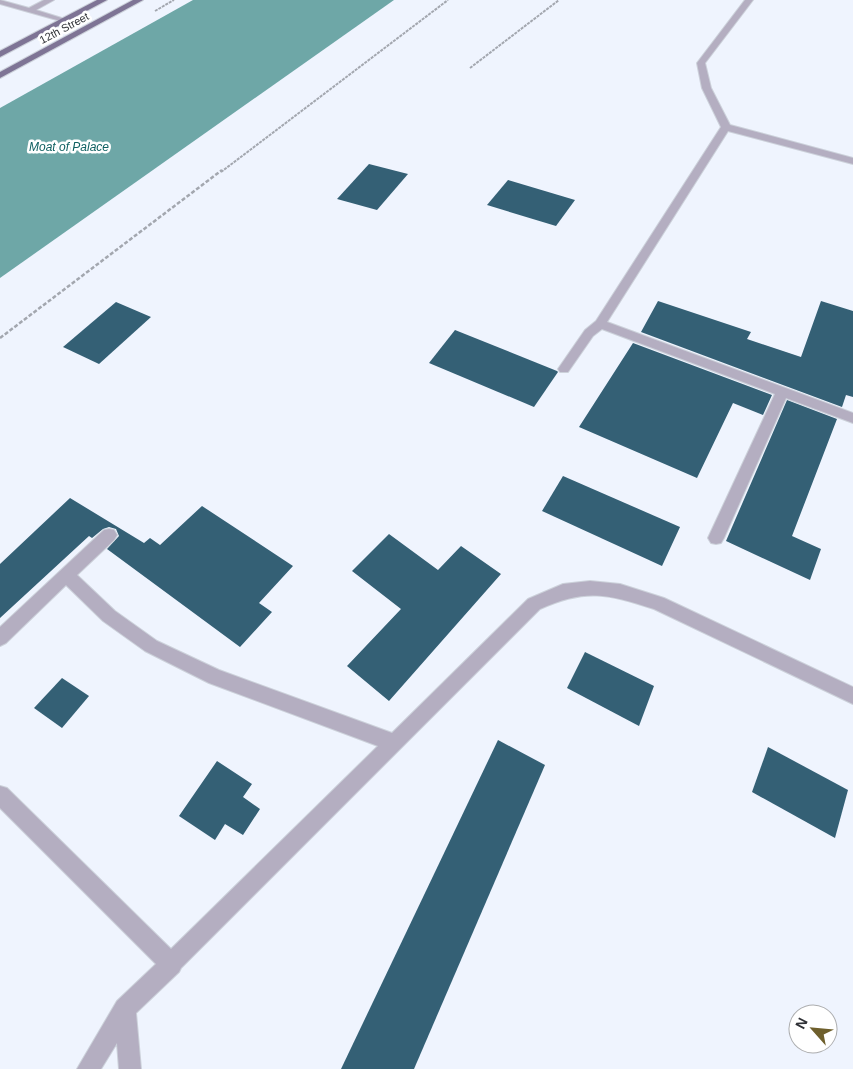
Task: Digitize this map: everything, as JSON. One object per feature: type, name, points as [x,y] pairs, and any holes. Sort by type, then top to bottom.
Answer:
[{"type":"main road","name":"12th Street","points":[[0,54],[104,0]]},
{"type":"main road","name":"12th Street","points":[[0,75],[139,0]]},
{"type":"street","points":[[28,10],[50,0]]},
{"type":"street","points":[[749,0],[701,63],[701,73],[707,94],[726,127],[853,161]]},
{"type":"street","points":[[0,2],[64,20]]},
{"type":"street","points":[[564,369],[589,333],[600,324],[726,127]]},
{"type":"street","points":[[600,324],[853,418]]},
{"type":"street","points":[[716,538],[782,392]]},
{"type":"street","points":[[0,638],[110,535]]},
{"type":"street","points":[[66,575],[109,616],[151,646],[215,677],[395,743]]},
{"type":"street","points":[[88,1069],[125,1009],[534,604],[563,591],[590,588],[620,591],[658,603],[853,696]]},
{"type":"street","points":[[0,795],[172,964]]},
{"type":"street","points":[[125,1009],[130,1069]]},
{"type":"path","points":[[0,338],[448,0]]},
{"type":"path","points":[[470,68],[559,0]]},
{"type":"water","name":"Moat of Palace","points":[[193,0],[394,0],[0,278],[0,108]]},
{"type":"building","points":[[369,164],[408,174],[377,210],[337,199]]},
{"type":"building","points":[[508,180],[575,200],[556,226],[487,205]]},
{"type":"building","points":[[658,301],[751,332],[747,339],[801,357],[821,301],[853,311],[853,397],[846,395],[842,407],[641,332]]},
{"type":"building","points":[[116,302],[151,317],[99,364],[63,347]]},
{"type":"building","points":[[455,330],[558,372],[534,407],[429,363]]},
{"type":"building","points":[[633,343],[772,395],[763,415],[733,403],[697,478],[579,427]]},
{"type":"building","points":[[787,400],[837,419],[792,536],[821,549],[810,580],[726,541]]},
{"type":"building","points":[[563,476],[680,527],[662,566],[542,511]]},
{"type":"building","points":[[70,498],[144,543],[150,538],[160,545],[202,506],[293,566],[259,603],[272,612],[240,647],[107,549],[119,536],[116,529],[109,527],[103,529],[92,538],[89,536],[0,618],[0,564]]},
{"type":"building","points":[[389,534],[438,570],[461,546],[501,574],[389,701],[347,666],[401,609],[352,571]]},
{"type":"building","points":[[585,652],[654,686],[639,726],[567,688]]},
{"type":"building","points":[[62,678],[89,696],[62,728],[34,708]]},
{"type":"building","points":[[498,740],[545,765],[414,1069],[341,1069]]},
{"type":"building","points":[[768,747],[848,790],[835,838],[752,792]]},
{"type":"building","points":[[217,761],[252,784],[243,797],[260,809],[243,835],[225,824],[215,840],[179,816]]}]
